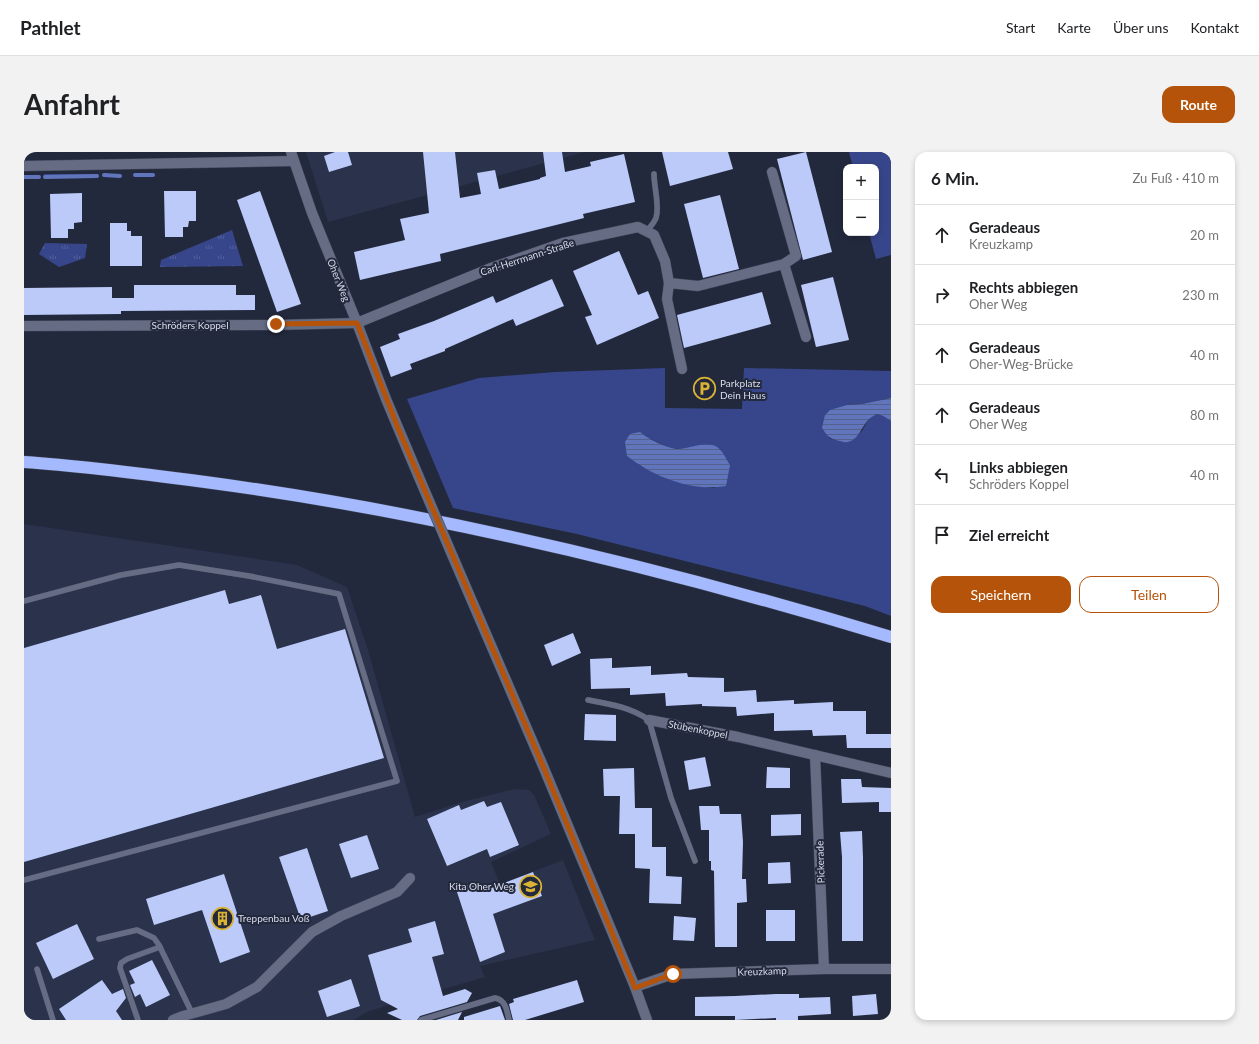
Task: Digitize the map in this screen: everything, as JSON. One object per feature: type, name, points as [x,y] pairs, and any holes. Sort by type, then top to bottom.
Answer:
[{"type":"highway","points":[[24,462],[78,466],[242,487],[381,510],[588,554],[712,585],[891,637]]},
{"type":"street","points":[[24,166],[293,157]]},
{"type":"street","name":"Oher Weg","points":[[293,157],[312,213],[386,399],[452,557],[543,766],[635,988]]},
{"type":"street","points":[[669,283],[698,286],[784,264],[796,256],[772,172]]},
{"type":"street","name":"Carl-Herrmann-Straße","points":[[357,323],[491,268],[563,244],[638,227],[647,231]]},
{"type":"street","points":[[647,231],[654,235],[665,261],[669,283],[667,299],[682,369]]},
{"type":"street","points":[[784,264],[806,337]]},
{"type":"street","name":"Schröders Koppel","points":[[24,326],[357,323]]},
{"type":"street","name":"Stübenkoppel","points":[[649,720],[738,737],[891,772]]},
{"type":"street","name":"Pickerade","points":[[815,754],[824,969]]},
{"type":"street","points":[[177,1019],[192,1013],[226,1004],[257,987],[312,932],[341,916],[397,892],[410,878]]},
{"type":"street","name":"Kreuzkamp","points":[[635,988],[673,974],[824,969],[891,969]]},
{"type":"street","points":[[635,988],[647,1020]]},
{"type":"lane","points":[[647,231],[655,219],[658,206],[654,188],[654,174]]},
{"type":"lane","points":[[24,601],[121,575],[179,565],[249,576],[339,594],[397,781],[24,880]]},
{"type":"lane","points":[[588,700],[638,712],[649,720],[671,798],[695,861]]},
{"type":"lane","points":[[99,939],[137,930],[154,938],[160,947],[192,1013]]},
{"type":"lane","points":[[138,1020],[120,968],[121,963],[127,959],[160,947]]},
{"type":"lane","points":[[37,969],[53,1020]]},
{"type":"lane","points":[[421,1020],[495,998],[504,1003],[509,1020]]},
{"type":"shaded area","points":[[306,152],[585,152],[328,222]]},
{"type":"shaded area","points":[[891,398],[891,421],[877,414],[869,419],[857,436],[850,441],[845,442],[831,438],[822,428],[825,415],[830,410],[847,405],[862,404]]},
{"type":"shaded area","points":[[640,432],[658,443],[674,449],[703,445],[713,445],[717,447],[723,453],[730,465],[726,486],[700,487],[687,485],[661,476],[638,464],[627,456],[625,442],[630,434]]},
{"type":"shaded area","points":[[24,524],[297,565],[347,587],[368,650],[415,817],[462,802],[514,789],[529,790],[534,795],[551,834],[491,862],[500,884],[563,860],[595,940],[480,966],[485,977],[367,1012],[354,1020],[24,1020]]},
{"type":"green space","points":[[849,152],[891,152],[891,255],[876,259],[870,236],[879,236],[879,164],[852,164]]},
{"type":"green space","points":[[44,174],[98,174],[98,178],[44,178]]},
{"type":"green space","points":[[232,230],[243,266],[160,267],[161,260]]},
{"type":"green space","points":[[45,243],[87,244],[85,258],[59,267],[39,254]]},
{"type":"green space","points":[[665,368],[665,408],[742,409],[744,368],[891,371],[891,398],[862,404],[847,405],[829,438],[842,442],[851,441],[862,431],[869,418],[877,414],[891,421],[891,616],[865,606],[577,534],[453,508],[407,399],[479,378],[555,372]],"holes":[[[639,432],[667,447],[678,449],[706,445],[715,488],[675,480],[638,464]]]},
{"type":"building","points":[[335,152],[348,152],[352,165],[329,172],[324,156]]},
{"type":"building","points":[[423,152],[455,152],[460,198],[481,194],[477,173],[495,170],[499,189],[540,179],[546,176],[543,152],[562,152],[565,172],[591,166],[590,162],[624,154],[635,202],[583,214],[584,218],[440,254],[441,261],[360,280],[354,252],[405,240],[400,219],[429,213]]},
{"type":"building","points":[[662,152],[728,152],[733,169],[670,186]]},
{"type":"building","points":[[806,152],[832,252],[803,260],[777,159]]},
{"type":"building","points":[[164,191],[196,191],[196,221],[189,221],[188,227],[183,227],[183,237],[165,237]]},
{"type":"building","points":[[260,191],[301,304],[277,312],[237,200]]},
{"type":"building","points":[[82,193],[82,222],[74,223],[74,229],[68,229],[68,238],[51,238],[50,194]]},
{"type":"building","points":[[720,195],[739,269],[703,278],[684,204]]},
{"type":"building","points":[[110,223],[127,223],[127,231],[131,231],[131,236],[142,236],[142,266],[110,266]]},
{"type":"building","points":[[619,251],[638,295],[648,291],[659,318],[597,345],[585,317],[592,315],[573,271]]},
{"type":"building","points":[[833,277],[849,340],[816,347],[801,285]]},
{"type":"building","points":[[552,279],[564,306],[516,326],[513,319],[445,349],[445,351],[410,364],[412,369],[391,377],[380,347],[400,339],[398,334],[434,321],[493,296],[496,303]]},
{"type":"building","points":[[134,285],[236,285],[236,295],[255,295],[255,310],[121,311],[121,314],[24,315],[24,288],[112,287],[112,298],[134,298]]},
{"type":"building","points":[[762,292],[771,324],[684,348],[677,315]]},
{"type":"building","points":[[225,590],[229,604],[261,595],[277,649],[345,629],[384,758],[24,862],[24,648]]},
{"type":"building","points":[[573,633],[581,653],[552,666],[544,645]]},
{"type":"building","points":[[612,658],[612,668],[651,666],[651,675],[687,673],[688,677],[724,678],[724,692],[756,690],[757,702],[794,700],[794,704],[833,702],[833,711],[866,711],[866,734],[891,734],[891,748],[847,748],[846,735],[813,736],[812,730],[774,731],[774,713],[737,716],[736,707],[702,706],[702,704],[666,706],[665,693],[630,695],[630,688],[591,689],[590,659]]},
{"type":"building","points":[[585,714],[616,715],[616,741],[584,740]]},
{"type":"building","points":[[705,757],[711,786],[689,790],[684,761]]},
{"type":"building","points":[[767,767],[790,768],[790,788],[766,788]]},
{"type":"building","points":[[634,768],[635,808],[652,808],[652,847],[666,847],[666,876],[682,877],[681,904],[649,903],[650,869],[635,868],[635,834],[619,834],[620,796],[604,796],[603,769]]},
{"type":"building","points":[[841,779],[861,779],[862,787],[891,788],[891,812],[879,812],[879,802],[842,803]]},
{"type":"building","points":[[484,801],[487,807],[501,802],[519,845],[490,857],[487,849],[447,866],[427,819],[459,805],[461,810]]},
{"type":"building","points":[[699,806],[719,806],[720,814],[741,814],[743,842],[742,879],[746,879],[747,902],[737,903],[737,947],[715,947],[714,871],[711,870],[711,861],[709,861],[709,830],[701,830]]},
{"type":"building","points":[[801,814],[801,835],[771,836],[771,815]]},
{"type":"building","points":[[862,831],[863,941],[842,941],[842,857],[840,832]]},
{"type":"building","points":[[367,835],[379,869],[351,878],[339,844]]},
{"type":"building","points":[[307,848],[328,911],[301,920],[279,857]]},
{"type":"building","points":[[790,862],[791,883],[768,884],[768,863]]},
{"type":"building","points":[[533,872],[542,896],[493,914],[505,952],[480,962],[456,889],[479,881],[483,891]]},
{"type":"building","name":"Treppenbau Voß","points":[[224,874],[250,952],[220,963],[202,910],[154,925],[146,899]]},
{"type":"building","points":[[766,910],[795,910],[795,941],[766,941]]},
{"type":"building","points":[[674,916],[696,918],[694,941],[673,940]]},
{"type":"building","points":[[435,921],[444,954],[432,957],[443,996],[465,989],[472,993],[467,1002],[420,1016],[417,1020],[402,1020],[387,1013],[398,1009],[381,1000],[368,955],[412,942],[408,929]]},
{"type":"building","points":[[77,924],[94,959],[53,979],[36,943]]},
{"type":"building","points":[[152,960],[170,995],[146,1007],[140,994],[135,997],[130,985],[135,983],[129,971]]},
{"type":"building","points":[[351,979],[360,1006],[327,1017],[318,991]]},
{"type":"building","points":[[102,980],[112,994],[123,989],[126,998],[116,1011],[122,1020],[66,1020],[59,1009]]},
{"type":"building","points":[[577,980],[584,1002],[525,1020],[513,1020],[509,1004],[514,1002],[513,999]]},
{"type":"building","points":[[799,994],[799,998],[830,997],[831,1014],[798,1016],[798,1020],[776,1020],[776,1018],[735,1020],[735,1016],[695,1016],[695,997]]},
{"type":"building","points":[[876,994],[878,1014],[853,1016],[852,996]]},
{"type":"building","points":[[500,1006],[505,1020],[464,1020],[464,1017]]},
{"type":"building","points":[[462,1012],[458,1020],[436,1020]]},
{"type":"waterway","points":[[104,175],[120,176]]},
{"type":"waterway","points":[[135,175],[153,175]]},
{"type":"waterway","points":[[45,177],[97,176]]},
{"type":"waterway","points":[[24,177],[39,177]]},
{"type":"place","name":"Parkplatz Dein Haus","points":[[704,389]]},
{"type":"place","name":"Kita Oher Weg","points":[[530,886]]},
{"type":"place","name":"Treppenbau Voß","points":[[222,918]]},
{"type":"route","points":[[276,324],[357,323],[398,428],[452,557],[543,766],[635,988],[673,974]]}]
